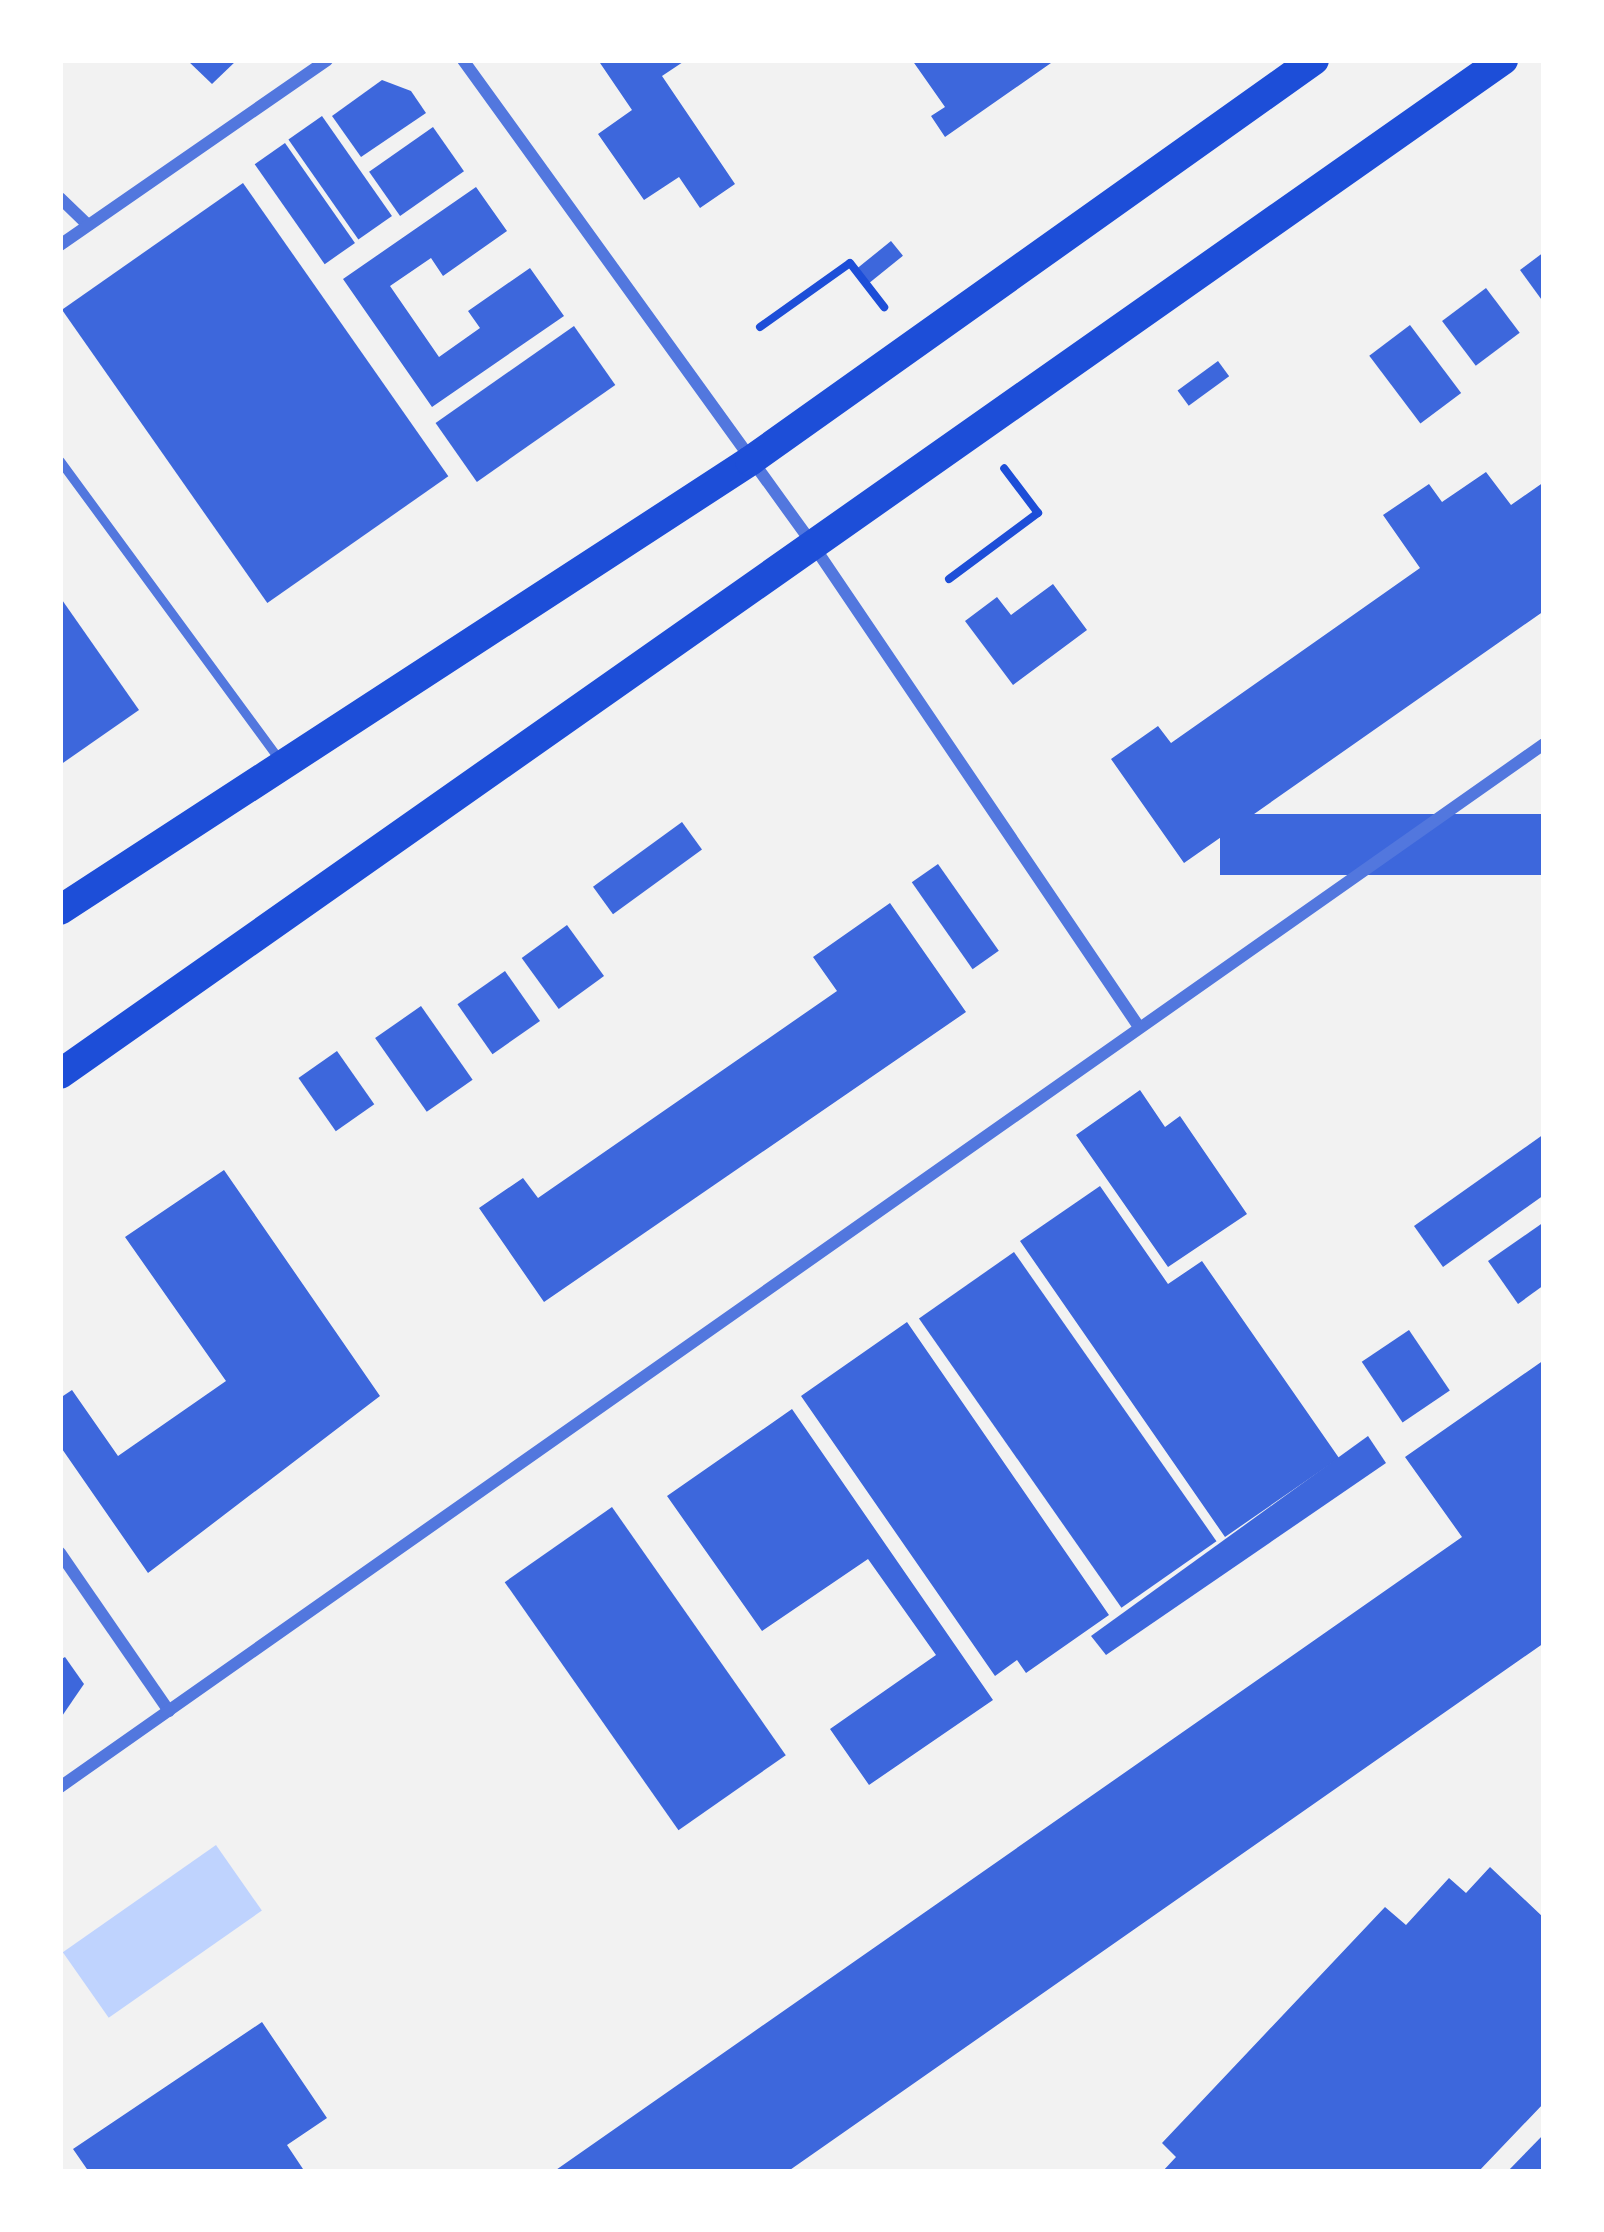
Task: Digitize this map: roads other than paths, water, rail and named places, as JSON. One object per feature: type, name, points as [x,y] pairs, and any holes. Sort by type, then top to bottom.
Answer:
[{"type":"main road","points":[[60,910],[750,461],[1314,60]]},
{"type":"main road","points":[[60,1074],[1503,60]]},
{"type":"street","points":[[60,245],[328,60]]},
{"type":"street","points":[[463,60],[811,542],[1137,1024]]},
{"type":"street","points":[[60,198],[88,225]]},
{"type":"street","points":[[60,1787],[1137,1024],[1544,744]]},
{"type":"street","points":[[60,1553],[169,1711]]},
{"type":"lane","points":[[60,461],[283,764]]},
{"type":"water","points":[[216,1845],[262,1911],[109,2018],[63,1952]]}]
